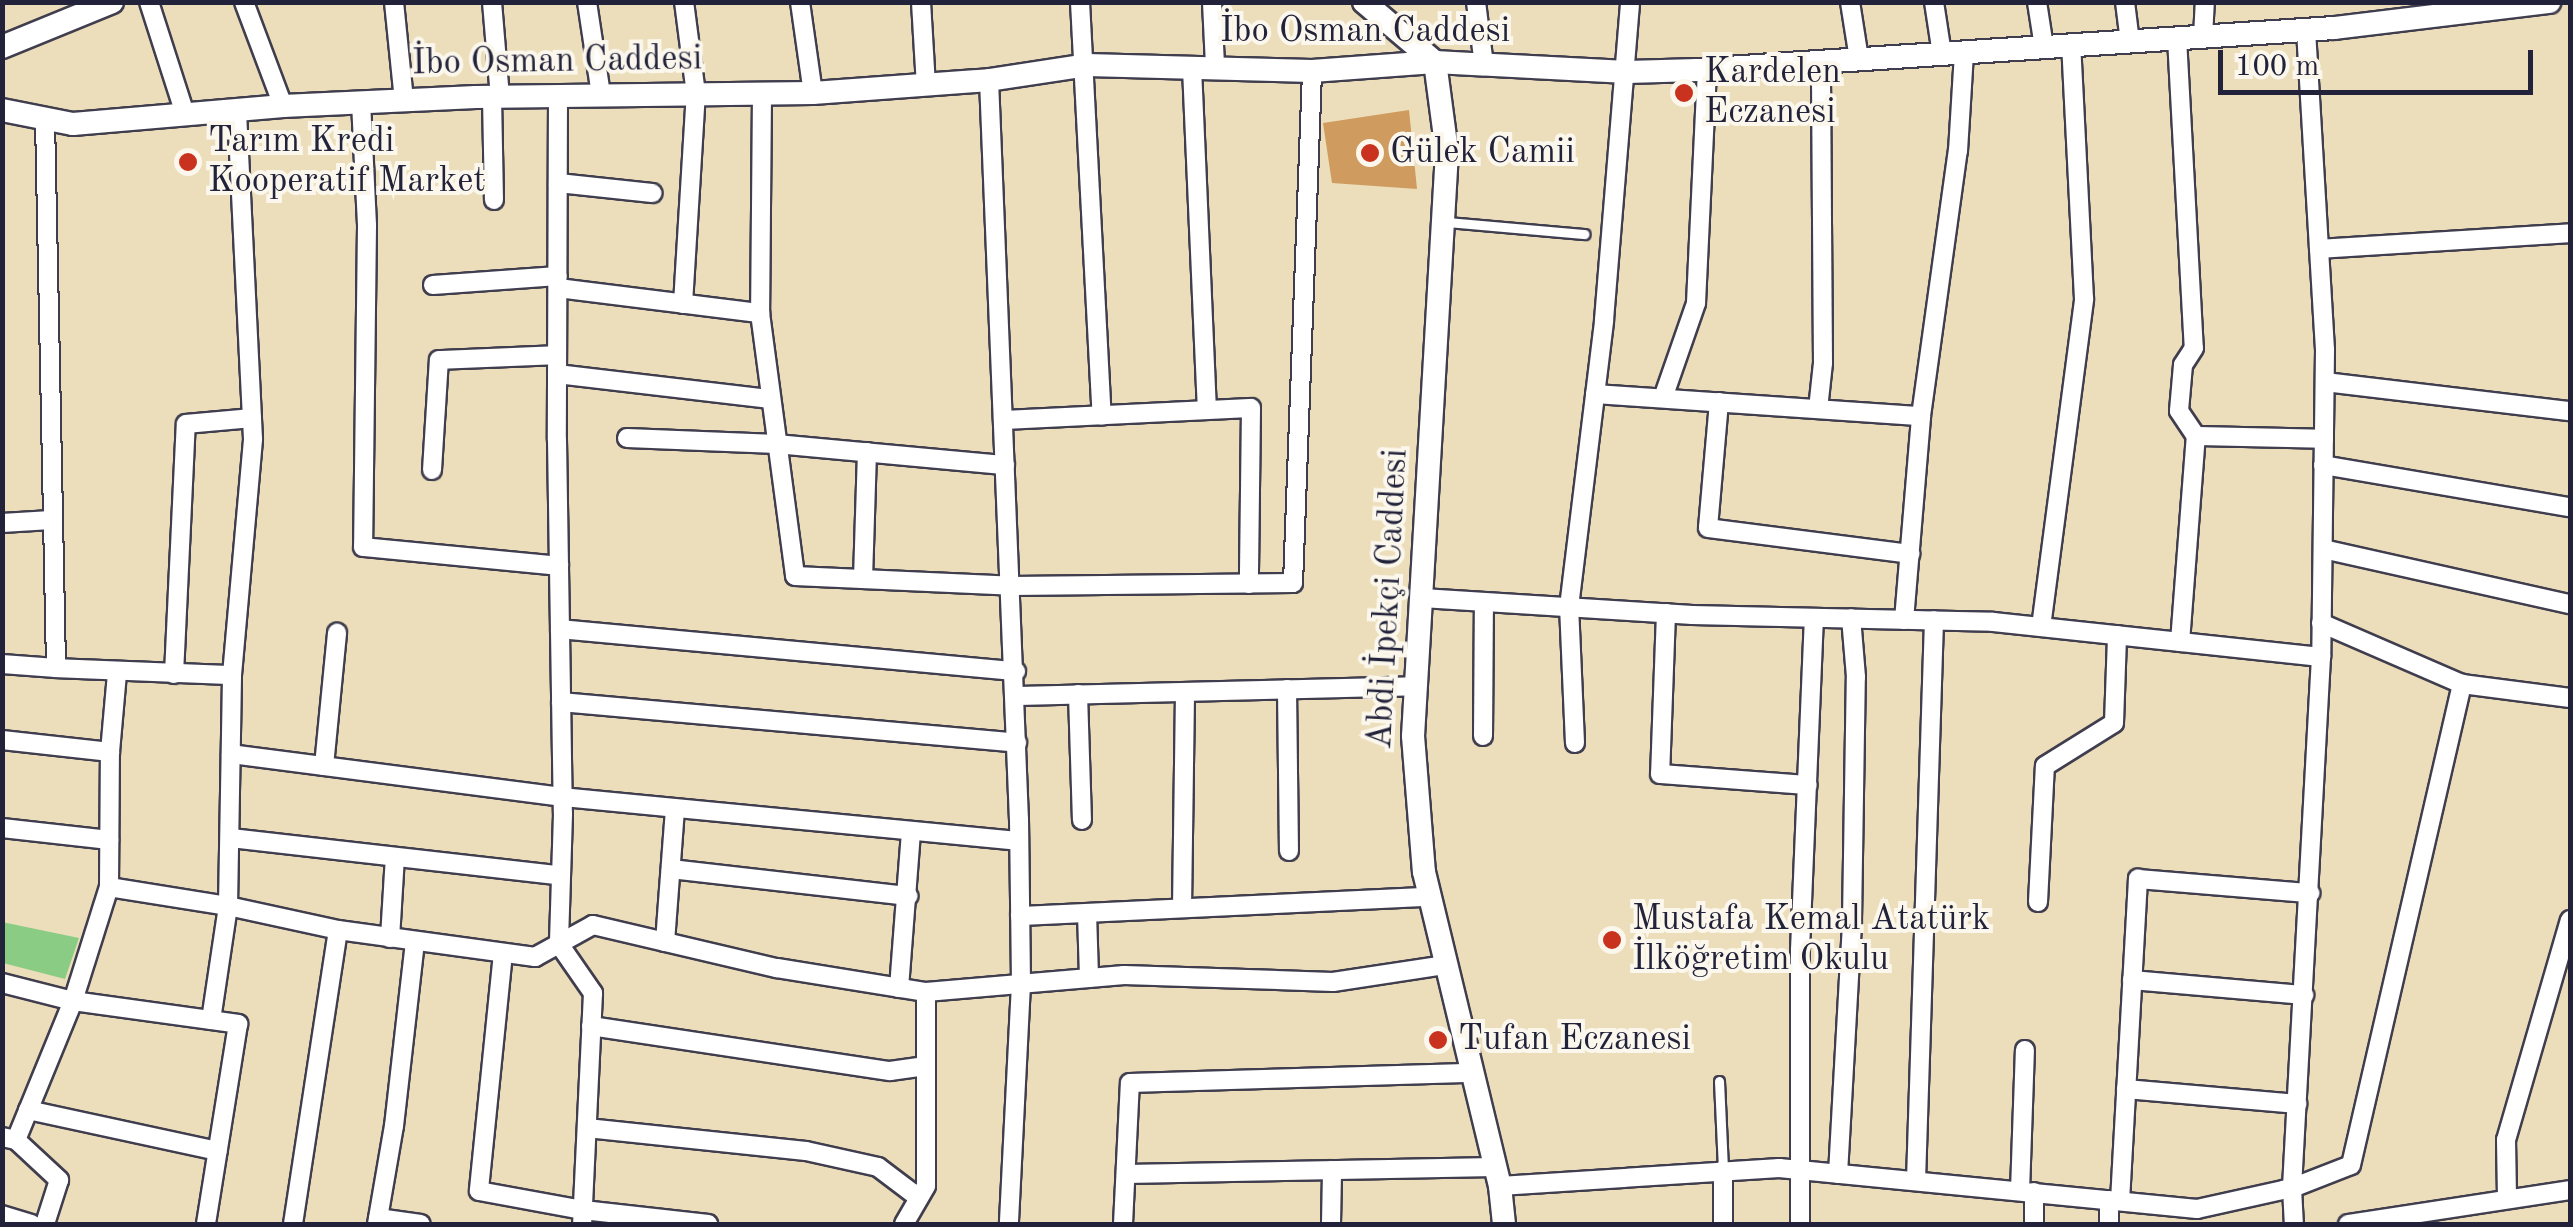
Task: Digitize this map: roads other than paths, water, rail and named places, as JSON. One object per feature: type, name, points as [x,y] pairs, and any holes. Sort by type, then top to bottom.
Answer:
[{"type":"street","points":[[2,47],[112,2]]},
{"type":"street","points":[[149,2],[185,114]]},
{"type":"street","points":[[244,2],[283,106]]},
{"type":"street","points":[[394,2],[404,100]]},
{"type":"street","points":[[492,2],[496,97],[494,200]]},
{"type":"street","points":[[587,2],[600,96]]},
{"type":"street","points":[[683,304],[696,94],[684,2]]},
{"type":"street","points":[[800,2],[812,93]]},
{"type":"street","points":[[921,2],[926,86]]},
{"type":"street","points":[[1080,2],[1087,66],[1102,416]]},
{"type":"street","points":[[1206,410],[1203,67],[1212,2]]},
{"type":"street","points":[[1364,2],[1434,62]]},
{"type":"street","points":[[1476,2],[1484,65]]},
{"type":"street","points":[[1575,743],[1569,607],[1628,72],[1630,2]]},
{"type":"street","points":[[1850,2],[1859,59]]},
{"type":"street","points":[[1904,620],[1921,416],[1958,152],[1953,53],[1934,2]]},
{"type":"street","points":[[2037,2],[2044,47]]},
{"type":"street","points":[[2126,2],[2130,42]]},
{"type":"street","points":[[2203,37],[2205,2]]},
{"type":"street","name":"İbo Osman Caddesi","points":[[2,110],[74,124],[404,100],[812,93],[989,80],[1087,66],[1312,71],[1434,62],[1628,72],[1707,69],[2306,30],[2378,13],[2549,2]]},
{"type":"street","points":[[2294,1224],[2296,1104],[2321,657],[2325,382],[2306,30]]},
{"type":"street","points":[[2176,38],[2194,348],[2183,365],[2179,411],[2196,436],[2180,642]]},
{"type":"street","points":[[2041,627],[2084,298],[2071,46]]},
{"type":"street","name":"Abdi İpekçi Caddesi","points":[[1434,62],[1447,152],[1413,736],[1430,897],[1497,1176],[1504,1224]]},
{"type":"street","points":[[1818,409],[1823,363],[1822,62]]},
{"type":"street","points":[[1663,398],[1696,303],[1707,69]]},
{"type":"street","points":[[762,94],[760,313],[795,576],[1012,586],[1292,583],[1312,71]]},
{"type":"street","points":[[989,80],[1018,743],[1021,984],[1009,1224]]},
{"type":"street","points":[[558,96],[562,797],[558,944],[593,993],[583,1217]]},
{"type":"street","points":[[360,102],[367,226],[363,548],[559,566]]},
{"type":"street","points":[[212,1020],[228,906],[232,675],[252,418],[237,110]]},
{"type":"street","points":[[45,118],[56,668]]},
{"type":"street","points":[[558,183],[652,193]]},
{"type":"street","points":[[2319,249],[2570,233]]},
{"type":"street","points":[[433,285],[558,282],[760,313]]},
{"type":"street","points":[[432,470],[439,360],[557,365],[771,399]]},
{"type":"street","points":[[2325,382],[2570,411]]},
{"type":"street","points":[[1595,394],[1921,416]]},
{"type":"street","points":[[1718,402],[1708,528],[1910,554]]},
{"type":"street","points":[[1003,420],[1251,408],[1248,584]]},
{"type":"street","points":[[174,674],[186,424],[252,418]]},
{"type":"street","points":[[2196,436],[2324,439]]},
{"type":"street","points":[[627,438],[777,444],[1006,465]]},
{"type":"street","points":[[863,579],[866,452]]},
{"type":"street","points":[[2324,465],[2570,507]]},
{"type":"street","points":[[2,523],[51,520]]},
{"type":"street","points":[[2322,548],[2570,604]]},
{"type":"street","points":[[1422,598],[1666,613],[1934,620],[2041,627],[2321,657]]},
{"type":"street","points":[[1482,736],[1484,602]]},
{"type":"street","points":[[1666,613],[1660,774],[1808,785]]},
{"type":"street","points":[[1800,1224],[1798,1170],[1814,618]]},
{"type":"street","points":[[1838,1174],[1852,921],[1856,677],[1851,618]]},
{"type":"street","points":[[1916,1181],[1934,620]]},
{"type":"street","points":[[2322,624],[2462,684],[2570,698]]},
{"type":"street","points":[[560,629],[1016,672]]},
{"type":"street","points":[[324,766],[337,633]]},
{"type":"street","points":[[2038,902],[2046,766],[2114,723],[2116,635]]},
{"type":"street","points":[[2,664],[117,673],[232,675]]},
{"type":"street","points":[[45,1224],[59,1180],[9,1138],[28,1110],[73,1001],[109,887],[110,752],[117,673]]},
{"type":"street","points":[[1126,1174],[1332,1170],[1497,1176],[1798,1170],[2197,1208],[2292,1188],[2352,1164],[2462,684]]},
{"type":"street","points":[[1017,696],[1416,686]]},
{"type":"street","points":[[1288,689],[1289,850]]},
{"type":"street","points":[[1182,908],[1185,692]]},
{"type":"street","points":[[1078,694],[1082,820]]},
{"type":"street","points":[[561,702],[1018,743]]},
{"type":"street","points":[[2,740],[110,752]]},
{"type":"street","points":[[231,754],[562,797],[1019,842]]},
{"type":"street","points":[[665,942],[675,809]]},
{"type":"street","points":[[2,828],[108,840]]},
{"type":"street","points":[[899,988],[911,831]]},
{"type":"street","points":[[231,838],[558,875]]},
{"type":"street","points":[[390,938],[395,857]]},
{"type":"street","points":[[670,869],[908,896]]},
{"type":"street","points":[[2110,1224],[2126,1090],[2138,878],[2310,893]]},
{"type":"street","points":[[109,887],[228,906],[338,930],[535,958],[593,925],[777,968],[926,992],[1124,975],[1333,982],[1446,965]]},
{"type":"street","points":[[1020,916],[1430,897]]},
{"type":"street","points":[[1087,913],[1089,978]]},
{"type":"street","points":[[2507,1198],[2506,1140],[2570,920]]},
{"type":"street","points":[[293,1224],[338,930]]},
{"type":"street","points":[[414,941],[394,1126],[377,1221],[421,1224]]},
{"type":"street","points":[[503,953],[479,1191],[583,1217],[708,1224]]},
{"type":"street","points":[[2132,980],[2304,995]]},
{"type":"street","points":[[2,983],[73,1001],[238,1024],[206,1224]]},
{"type":"street","points":[[904,1224],[926,1186],[926,992]]},
{"type":"street","points":[[591,1026],[890,1071],[926,1066]]},
{"type":"street","points":[[2025,1050],[2026,1192],[2034,1224]]},
{"type":"street","points":[[1123,1224],[1130,1084],[1472,1073]]},
{"type":"street","points":[[2126,1090],[2296,1104]]},
{"type":"street","points":[[28,1110],[218,1152]]},
{"type":"street","points":[[586,1128],[806,1152],[878,1167],[920,1198]]},
{"type":"street","points":[[1331,1224],[1332,1170]]},
{"type":"street","points":[[1723,1170],[1723,1224]]},
{"type":"street","points":[[2348,1224],[2570,1190]]},
{"type":"street","points":[[2,1215],[32,1224]]},
{"type":"lane","points":[[1444,222],[1584,234]]},
{"type":"lane","points":[[1720,1081],[1723,1170]]},
{"type":"place","name":"Kardelen Eczanesi","points":[[1684,93]]},
{"type":"place","name":"Gülek Camii","points":[[1370,153]]},
{"type":"place","name":"Tarım Kredi Kooperatif Market","points":[[188,162]]},
{"type":"place","name":"Mustafa Kemal Atatürk İlköğretim Okulu","points":[[1612,940]]},
{"type":"place","name":"Tufan Eczanesi","points":[[1438,1040]]}]
